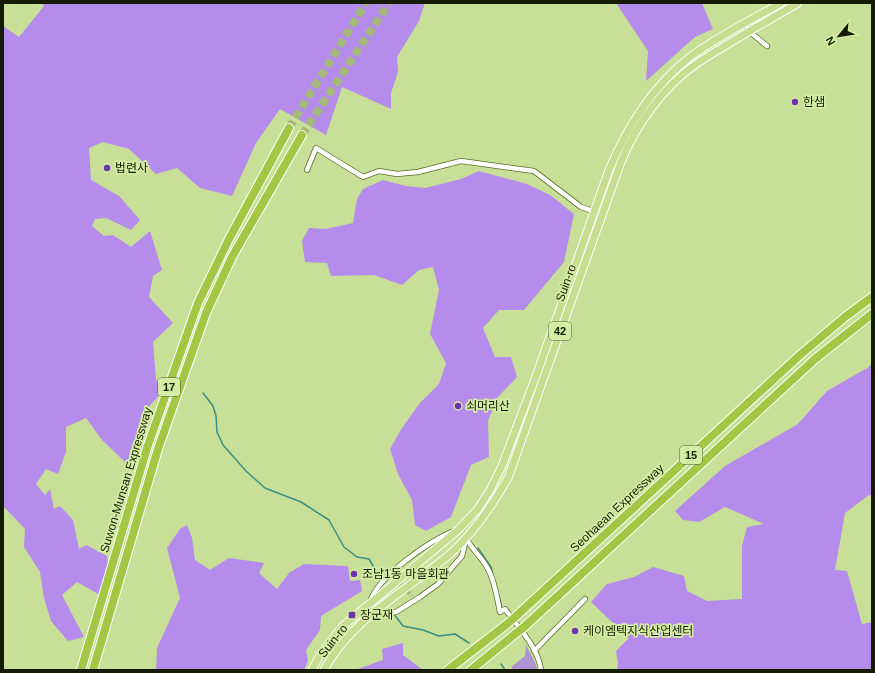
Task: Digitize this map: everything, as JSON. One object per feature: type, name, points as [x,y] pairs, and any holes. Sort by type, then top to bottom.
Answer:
[{"type":"highway","name":"Suwon-Munsan Expressway","points":[[81,670],[147,448],[198,303],[229,240],[289,128]]},
{"type":"highway","name":"Suwon-Munsan Expressway","points":[[94,666],[158,449],[206,313],[232,257],[302,135]]},
{"type":"highway","name":"Seohaean Expressway","points":[[448,670],[514,618],[800,355],[845,317],[872,297]]},
{"type":"highway","name":"Seohaean Expressway","points":[[471,670],[523,628],[815,359],[859,323],[872,315]]},
{"type":"main road","name":"Suin-ro","points":[[312,670],[320,655],[342,627],[458,530],[478,509],[502,466],[535,379],[609,170],[621,142],[631,124],[653,94],[690,58],[745,23],[781,3]]},
{"type":"main road","name":"Suin-ro","points":[[324,670],[337,650],[371,616],[449,555],[466,538],[497,498],[508,478],[628,145],[659,100],[695,64],[798,3]]},
{"type":"street","points":[[745,23],[750,32],[767,46]]},
{"type":"street","points":[[307,170],[316,148],[363,177],[379,171],[397,174],[418,172],[460,161],[534,171],[581,206],[602,214]]},
{"type":"street","points":[[370,603],[371,596],[385,578],[393,574],[428,544],[440,536],[458,530]]},
{"type":"street","points":[[371,616],[396,612],[414,598],[438,584],[462,556],[466,538]]},
{"type":"street","points":[[466,538],[470,547],[480,556],[489,570],[500,612],[505,609],[534,651],[541,670]]},
{"type":"street","points":[[534,651],[585,599]]},
{"type":"shaded area","points":[[41,3],[425,3],[419,21],[397,57],[398,72],[391,93],[391,109],[342,87],[326,135],[280,109],[256,143],[232,196],[200,188],[177,168],[156,174],[129,149],[103,142],[89,148],[91,180],[119,196],[140,220],[131,230],[106,218],[95,219],[92,226],[104,236],[113,235],[131,247],[150,231],[162,270],[153,276],[149,297],[173,323],[153,342],[156,379],[162,391],[146,413],[143,441],[135,449],[130,450],[129,458],[125,462],[102,440],[86,418],[66,427],[66,452],[58,474],[46,469],[36,484],[45,495],[50,489],[54,509],[60,506],[73,520],[79,549],[86,545],[107,556],[110,581],[102,596],[77,582],[62,595],[84,637],[68,641],[51,621],[44,598],[40,572],[24,547],[25,529],[3,506],[3,26],[19,37],[44,6]]},
{"type":"shaded area","points":[[616,3],[702,3],[713,29],[695,37],[646,81],[648,51]]},
{"type":"shaded area","points":[[479,171],[527,184],[550,195],[574,214],[564,262],[524,310],[499,310],[483,328],[495,357],[511,357],[517,377],[497,398],[488,421],[489,457],[471,465],[451,517],[426,531],[415,525],[412,500],[398,474],[390,449],[402,428],[420,403],[439,384],[446,363],[430,334],[439,290],[433,267],[419,270],[402,285],[374,275],[331,276],[327,263],[305,262],[302,241],[309,228],[326,229],[353,223],[357,199],[363,189],[383,180],[406,186],[425,188],[461,179]]},
{"type":"shaded area","points":[[872,363],[872,496],[869,495],[845,513],[835,570],[847,571],[862,624],[872,622],[872,670],[617,670],[618,663],[616,651],[629,638],[591,602],[607,584],[634,577],[653,567],[684,576],[687,591],[707,601],[742,599],[742,546],[747,527],[764,524],[725,507],[699,522],[683,520],[675,511],[725,466],[798,424],[827,391],[869,367]]},
{"type":"shaded area","points":[[187,525],[192,538],[195,560],[210,570],[229,558],[264,563],[259,573],[277,589],[289,573],[304,564],[348,566],[350,581],[360,580],[362,591],[321,616],[320,630],[306,650],[308,661],[304,670],[156,670],[157,648],[180,598],[167,548],[180,529]]},
{"type":"shaded area","points":[[403,643],[403,655],[423,670],[355,670],[383,660],[382,649]]},
{"type":"shaded area","points":[[526,645],[535,662],[537,670],[514,670],[511,667],[525,656]]},
{"type":"waterway","points":[[203,393],[213,406],[216,416],[217,432],[223,445],[246,471],[265,488],[301,502],[329,520],[344,547],[357,557],[369,559],[378,574]]},
{"type":"waterway","points":[[478,548],[491,567],[493,575]]},
{"type":"waterway","points":[[499,596],[501,604]]},
{"type":"waterway","points":[[394,614],[403,626],[423,630],[439,636],[455,634],[469,643]]},
{"type":"waterway","points":[[501,664],[505,670]]},
{"type":"tunnel","points":[[289,128],[366,3]]},
{"type":"tunnel","points":[[302,135],[389,3]]},
{"type":"tunnel","points":[[394,576],[412,596]]},
{"type":"place","name":"한샘","points":[[795,102]]},
{"type":"place","name":"법련사","points":[[107,168]]},
{"type":"place","name":"쇠머리산","points":[[458,406]]},
{"type":"place","name":"조남1동 마을회관","points":[[354,574]]},
{"type":"place","name":"장군재","points":[[352,615]]},
{"type":"place","name":"케이엠텍지식산업센터","points":[[575,631]]}]
